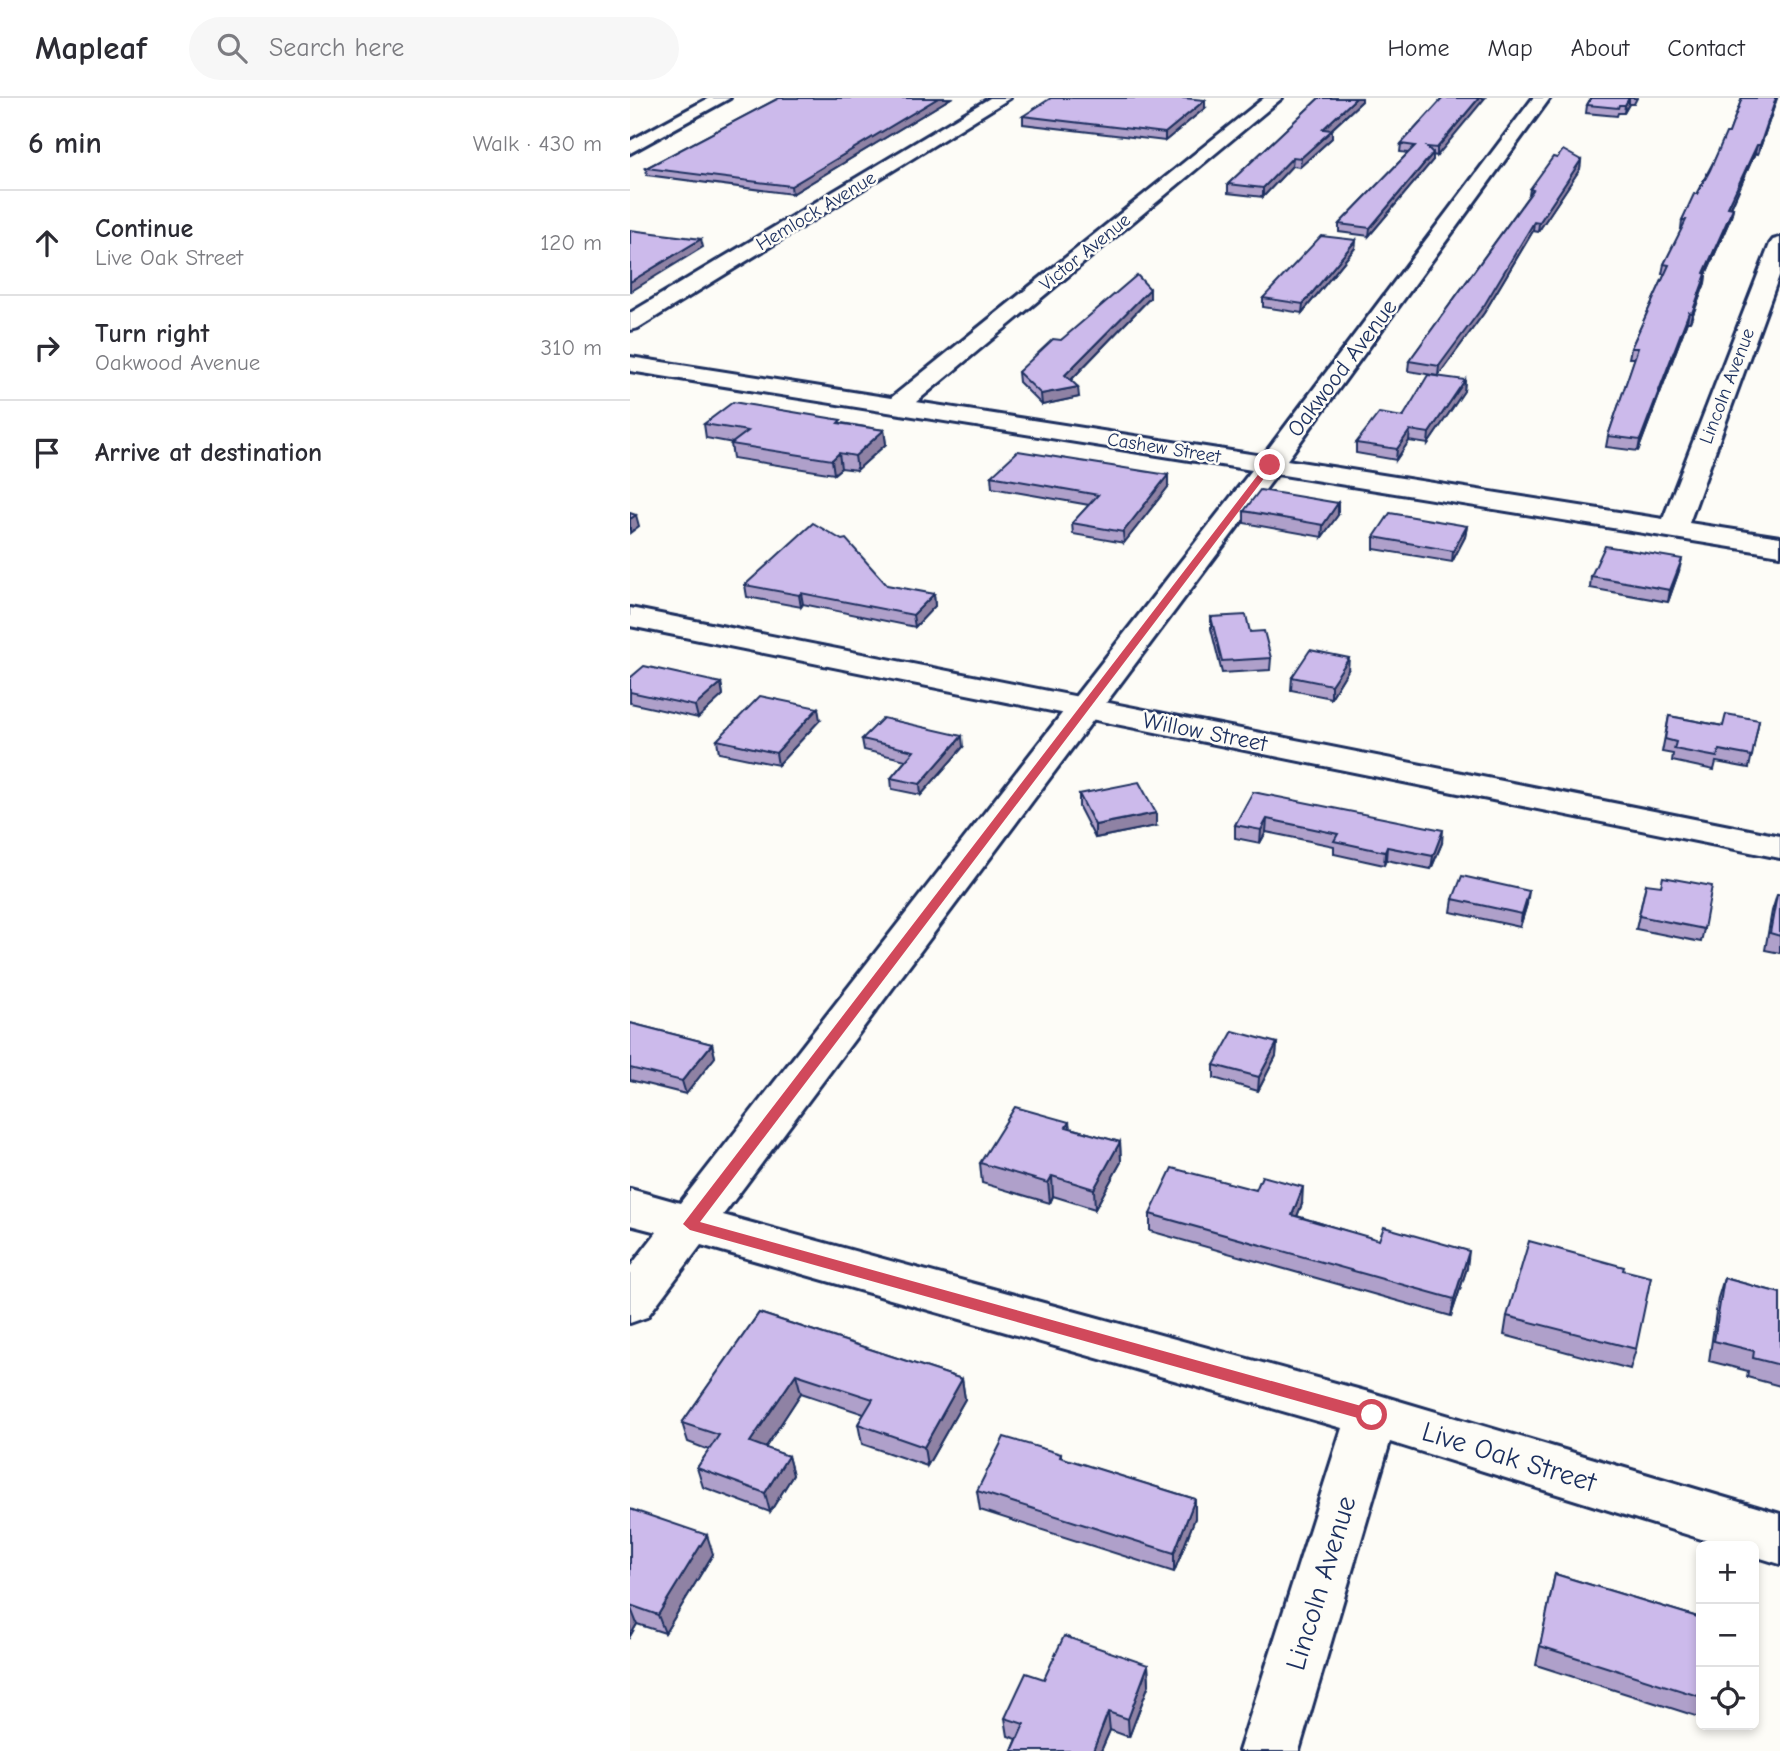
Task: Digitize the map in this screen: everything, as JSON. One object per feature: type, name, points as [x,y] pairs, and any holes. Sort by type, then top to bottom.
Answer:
[{"type":"street","points":[[630,148],[722,98]]},
{"type":"street","name":"Hemlock Avenue","points":[[630,323],[1002,98]]},
{"type":"street","name":"Victor Avenue","points":[[896,406],[1273,98]]},
{"type":"street","name":"Oakwood Avenue","points":[[630,1303],[1270,465],[1542,98]]},
{"type":"street","name":"Lincoln Avenue","points":[[1673,529],[1780,244]]},
{"type":"street","name":"Cashew Street","points":[[630,364],[1780,546]]},
{"type":"street","name":"Willow Street","points":[[630,617],[1780,847]]},
{"type":"street","name":"Live Oak Street","points":[[630,1207],[1372,1415],[1780,1539]]},
{"type":"street","name":"Lincoln Avenue","points":[[1269,1751],[1372,1415]]},
{"type":"building","points":[[779,98],[938,98],[791,186],[646,168]]},
{"type":"building","points":[[1051,98],[1205,100],[1165,133],[1023,116]]},
{"type":"building","points":[[1319,98],[1356,98],[1323,129],[1332,130],[1301,158],[1293,157],[1263,188],[1228,184]]},
{"type":"building","points":[[1443,98],[1479,98],[1437,148],[1427,147],[1433,153],[1370,228],[1339,224],[1415,146],[1401,144]]},
{"type":"building","points":[[1591,98],[1629,98],[1625,105],[1619,105],[1618,108],[1587,105]]},
{"type":"building","points":[[1742,98],[1776,98],[1760,145],[1757,145],[1728,207],[1733,208],[1704,273],[1706,274],[1692,313],[1689,312],[1640,440],[1608,436],[1638,348],[1631,348],[1669,265],[1664,264],[1686,220],[1682,220],[1694,194],[1697,194],[1710,170],[1726,133],[1729,133]]},
{"type":"building","points":[[1563,150],[1581,160],[1539,223],[1534,222],[1485,304],[1439,366],[1409,361],[1533,190],[1530,189],[1553,157],[1557,158]]},
{"type":"building","points":[[630,230],[701,239],[630,282]]},
{"type":"building","points":[[1321,236],[1356,240],[1303,304],[1263,298]]},
{"type":"building","points":[[1137,275],[1150,289],[1065,375],[1078,387],[1041,394],[1018,372],[1053,339],[1061,340]]},
{"type":"building","points":[[1428,375],[1465,380],[1429,433],[1410,430],[1397,449],[1356,443],[1379,413],[1403,417]]},
{"type":"building","points":[[733,402],[884,430],[855,456],[839,453],[832,460],[731,444],[748,431],[704,424]]},
{"type":"building","points":[[1018,451],[1168,475],[1123,532],[1072,523],[1098,495],[991,476]]},
{"type":"building","points":[[1260,490],[1338,503],[1323,525],[1244,511]]},
{"type":"building","points":[[1390,513],[1467,526],[1453,551],[1374,537]]},
{"type":"building","points":[[813,523],[842,540],[846,539],[887,585],[934,594],[913,615],[745,585]]},
{"type":"building","points":[[1605,546],[1682,559],[1670,590],[1591,576]]},
{"type":"building","points":[[1246,615],[1250,632],[1264,631],[1271,658],[1222,661],[1211,617]]},
{"type":"building","points":[[1310,650],[1349,658],[1331,685],[1292,677]]},
{"type":"building","points":[[644,666],[721,683],[695,706],[630,692],[630,678]]},
{"type":"building","points":[[760,696],[818,708],[776,753],[717,740]]},
{"type":"building","points":[[1726,714],[1759,720],[1752,756],[1719,750],[1717,757],[1674,749],[1676,742],[1665,739],[1669,716],[1723,726]]},
{"type":"building","points":[[883,718],[962,736],[920,784],[891,778],[914,751],[862,739]]},
{"type":"building","points":[[1139,782],[1156,813],[1095,825],[1079,794]]},
{"type":"building","points":[[1253,792],[1443,830],[1433,856],[1387,847],[1385,852],[1334,841],[1338,834],[1267,819],[1261,830],[1235,825]]},
{"type":"building","points":[[1462,876],[1529,891],[1522,914],[1453,899]]},
{"type":"building","points":[[1663,877],[1712,886],[1704,929],[1639,916],[1646,884],[1661,886]]},
{"type":"building","points":[[1777,895],[1780,895],[1780,936],[1770,933]]},
{"type":"building","points":[[630,1023],[712,1044],[682,1081],[630,1068]]},
{"type":"building","points":[[1233,1031],[1277,1043],[1259,1077],[1214,1065]]},
{"type":"building","points":[[1015,1107],[1069,1122],[1066,1127],[1120,1142],[1094,1189],[1052,1176],[1048,1183],[980,1163]]},
{"type":"building","points":[[1172,1168],[1256,1190],[1262,1176],[1303,1187],[1292,1215],[1379,1240],[1384,1227],[1469,1251],[1454,1299],[1150,1214]]},
{"type":"building","points":[[1529,1241],[1651,1277],[1636,1349],[1507,1316]]},
{"type":"building","points":[[1724,1278],[1780,1293],[1780,1365],[1753,1358],[1754,1351],[1714,1341]]},
{"type":"building","points":[[759,1313],[962,1379],[924,1447],[858,1424],[873,1399],[796,1374],[750,1442],[788,1456],[765,1493],[697,1468],[719,1435],[682,1423]]},
{"type":"building","points":[[1004,1437],[1195,1499],[1174,1553],[977,1491]]},
{"type":"building","points":[[630,1509],[707,1535],[658,1615],[630,1605]]},
{"type":"building","points":[[1555,1574],[1696,1616],[1696,1695],[1540,1646]]},
{"type":"building","points":[[1064,1636],[1148,1665],[1128,1719],[1108,1712],[1093,1751],[1012,1751],[1024,1724],[1005,1718],[1026,1673],[1044,1679]]},
{"type":"route","points":[[1270,465],[690,1224],[1372,1415]]}]
